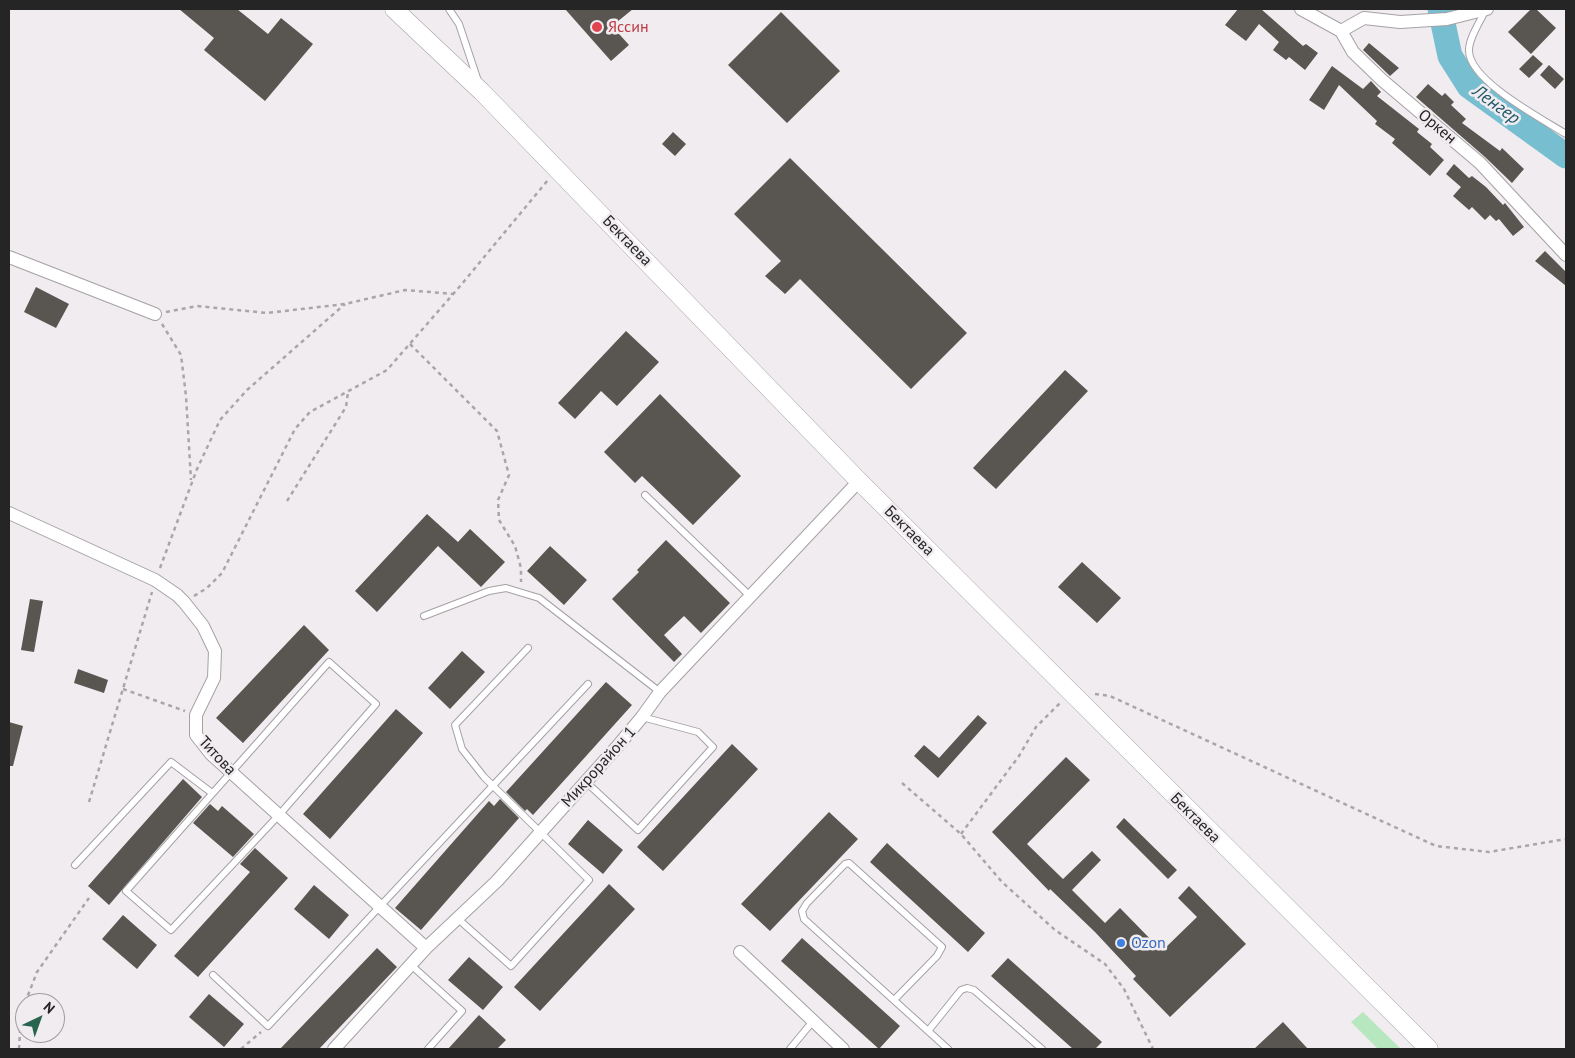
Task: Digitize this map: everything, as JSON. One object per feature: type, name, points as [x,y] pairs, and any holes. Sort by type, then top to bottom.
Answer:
[{"type":"street","name":"Бектаева","points":[[394,9],[482,92],[859,481],[1429,1049]]},
{"type":"street","name":"Оркен","points":[[1301,9],[1341,31],[1359,58],[1382,80],[1480,163],[1566,255]]},
{"type":"street","points":[[1341,31],[1364,18],[1400,22],[1447,19],[1486,9]]},
{"type":"street","points":[[9,257],[155,314]]},
{"type":"street","name":"Микрорайон 1","points":[[334,1049],[426,948],[497,881],[642,718],[660,692],[859,481]]},
{"type":"street","name":"Титова","points":[[9,513],[155,580],[184,602],[203,626],[215,651],[214,678],[196,715],[196,735],[211,754],[230,772],[426,948]]},
{"type":"street","points":[[740,952],[843,1049]]},
{"type":"lane","points":[[448,9],[459,24],[482,92]]},
{"type":"lane","points":[[1486,9],[1469,48],[1470,63],[1483,79],[1566,134]]},
{"type":"lane","points":[[646,495],[750,596]]},
{"type":"lane","points":[[424,616],[489,592],[506,588],[539,598],[660,692]]},
{"type":"lane","points":[[457,918],[511,966],[588,880],[493,786],[462,749],[455,725],[528,648]]},
{"type":"lane","points":[[329,662],[376,704],[279,816],[171,930],[126,891],[212,793],[329,662]]},
{"type":"lane","points":[[213,975],[268,1026],[588,684]]},
{"type":"lane","points":[[586,782],[638,830],[713,747],[698,732],[642,718]]},
{"type":"lane","points":[[75,865],[171,762],[212,793]]},
{"type":"lane","points":[[894,1000],[937,956],[942,946],[849,863],[846,864],[807,903],[802,912],[804,919],[948,1049]]},
{"type":"lane","points":[[411,965],[462,1011],[428,1049]]},
{"type":"lane","points":[[928,1031],[962,990],[967,988],[974,990],[1042,1049]]},
{"type":"lane","points":[[790,1049],[813,1021]]},
{"type":"path","points":[[184,602],[207,588],[222,573],[295,429],[310,412],[386,370],[454,294],[556,169]]},
{"type":"path","points":[[192,483],[181,355],[155,314],[198,306],[267,313],[345,304],[405,290],[454,294]]},
{"type":"path","points":[[89,802],[155,580],[192,483],[220,420],[246,390],[345,304]]},
{"type":"path","points":[[410,344],[497,431],[509,475],[498,500],[499,520],[515,546],[521,568],[520,592]]},
{"type":"path","points":[[287,501],[346,407],[348,392]]},
{"type":"path","points":[[122,689],[196,715]]},
{"type":"path","points":[[961,834],[1019,756],[1036,726],[1071,692],[1110,696],[1436,846],[1489,852],[1566,838]]},
{"type":"path","points":[[902,783],[961,834],[1002,882],[1055,930],[1105,964],[1124,989],[1153,1049]]},
{"type":"path","points":[[29,993],[37,972],[89,898]]},
{"type":"path","points":[[241,1049],[268,1026]]},
{"type":"green space","points":[[1363,1012],[1401,1049],[1378,1049],[1351,1022]]},
{"type":"building","points":[[179,9],[237,9],[268,34],[281,18],[313,44],[265,101],[204,50],[214,38]]},
{"type":"building","name":"Яссин","points":[[565,9],[633,9],[612,26],[629,45],[611,61]]},
{"type":"building","points":[[1238,9],[1261,9],[1303,46],[1306,44],[1318,53],[1305,70],[1289,57],[1286,60],[1273,50],[1279,42],[1259,24],[1246,41],[1225,25]]},
{"type":"building","points":[[1531,9],[1536,9],[1556,28],[1531,54],[1508,32]]},
{"type":"building","points":[[781,12],[840,71],[787,123],[728,65]]},
{"type":"building","points":[[1369,43],[1399,68],[1390,76],[1363,50]]},
{"type":"building","points":[[1533,55],[1543,64],[1529,78],[1519,69]]},
{"type":"building","points":[[1549,65],[1564,79],[1555,89],[1540,75]]},
{"type":"building","points":[[1332,66],[1363,89],[1371,81],[1381,92],[1377,96],[1419,129],[1417,132],[1432,144],[1430,147],[1444,160],[1430,176],[1392,143],[1395,139],[1375,124],[1377,121],[1339,85],[1324,110],[1309,100]]},
{"type":"building","points":[[1428,84],[1442,96],[1445,93],[1454,102],[1451,105],[1466,119],[1462,123],[1500,151],[1502,148],[1524,169],[1512,183],[1416,97]]},
{"type":"building","points":[[673,132],[686,144],[675,156],[662,144]]},
{"type":"building","points":[[790,158],[967,333],[911,389],[800,279],[785,294],[765,276],[781,261],[734,214]]},
{"type":"building","points":[[1454,164],[1469,178],[1472,176],[1486,187],[1503,205],[1505,203],[1524,227],[1513,236],[1499,219],[1496,221],[1490,215],[1485,220],[1472,207],[1469,210],[1453,196],[1461,187],[1446,174]]},
{"type":"building","points":[[1545,251],[1566,272],[1566,286],[1535,261]]},
{"type":"building","points":[[36,287],[69,304],[56,328],[24,312]]},
{"type":"building","points":[[626,331],[659,362],[617,406],[601,391],[575,419],[558,403]]},
{"type":"building","points":[[1065,370],[1088,391],[996,489],[973,468]]},
{"type":"building","points":[[660,394],[741,476],[693,525],[642,476],[635,483],[604,452]]},
{"type":"building","points":[[427,514],[458,542],[470,529],[505,562],[481,587],[438,546],[377,612],[355,591]]},
{"type":"building","points":[[666,540],[730,603],[701,633],[684,616],[664,635],[682,654],[674,662],[612,599],[639,572],[637,570]]},
{"type":"building","points":[[550,546],[587,580],[564,605],[527,571]]},
{"type":"building","points":[[1082,562],[1121,598],[1097,623],[1058,587]]},
{"type":"building","points":[[30,599],[43,601],[34,652],[21,650]]},
{"type":"building","points":[[304,625],[329,650],[243,743],[216,718]]},
{"type":"building","points":[[462,651],[485,672],[450,709],[428,688]]},
{"type":"building","points":[[78,669],[108,680],[104,693],[74,683]]},
{"type":"building","points":[[606,682],[632,705],[533,815],[527,809],[525,811],[506,792]]},
{"type":"building","points":[[396,709],[423,733],[330,839],[303,814]]},
{"type":"building","points":[[978,715],[987,723],[938,778],[914,756],[924,745],[939,758]]},
{"type":"building","points":[[9,722],[23,726],[13,766],[9,766]]},
{"type":"building","points":[[732,744],[758,769],[663,871],[637,847]]},
{"type":"building","points":[[1066,757],[1090,780],[1027,844],[1063,879],[1092,851],[1101,860],[1072,890],[1105,923],[1120,908],[1162,951],[1197,917],[1178,898],[1189,886],[1246,944],[1170,1017],[1133,979],[1136,976],[1095,932],[1050,889],[1049,891],[992,832]]},
{"type":"building","points":[[183,779],[202,797],[109,905],[88,886]]},
{"type":"building","points":[[500,799],[519,818],[421,930],[395,908],[489,801],[494,806]]},
{"type":"building","points":[[210,804],[218,811],[222,806],[254,834],[233,857],[193,823]]},
{"type":"building","points":[[829,812],[858,839],[770,931],[741,904]]},
{"type":"building","points":[[1124,818],[1177,870],[1168,879],[1116,827]]},
{"type":"building","points":[[588,820],[623,850],[603,874],[568,844]]},
{"type":"building","points":[[887,843],[985,933],[968,952],[870,862]]},
{"type":"building","points":[[255,848],[288,878],[198,977],[174,956],[250,872],[240,864]]},
{"type":"building","points":[[609,884],[635,909],[540,1011],[514,987]]},
{"type":"building","points":[[314,885],[349,915],[329,939],[294,909]]},
{"type":"building","points":[[123,915],[157,945],[137,969],[102,939]]},
{"type":"building","points":[[802,938],[900,1026],[879,1049],[781,961]]},
{"type":"building","points":[[377,948],[397,967],[319,1049],[280,1049]]},
{"type":"building","points":[[469,957],[503,987],[483,1010],[448,980]]},
{"type":"building","points":[[1008,958],[1102,1042],[1095,1049],[1073,1049],[991,976]]},
{"type":"building","points":[[209,994],[244,1024],[224,1047],[189,1017]]},
{"type":"building","points":[[479,1015],[506,1040],[497,1049],[448,1049]]},
{"type":"building","points":[[1283,1022],[1308,1049],[1254,1049]]},
{"type":"waterway","name":"Ленгер","points":[[1440,9],[1450,56],[1469,86],[1566,156]]},
{"type":"place","name":"Яссин","points":[[597,27]]},
{"type":"place","name":"Ozon","points":[[1121,943]]}]
